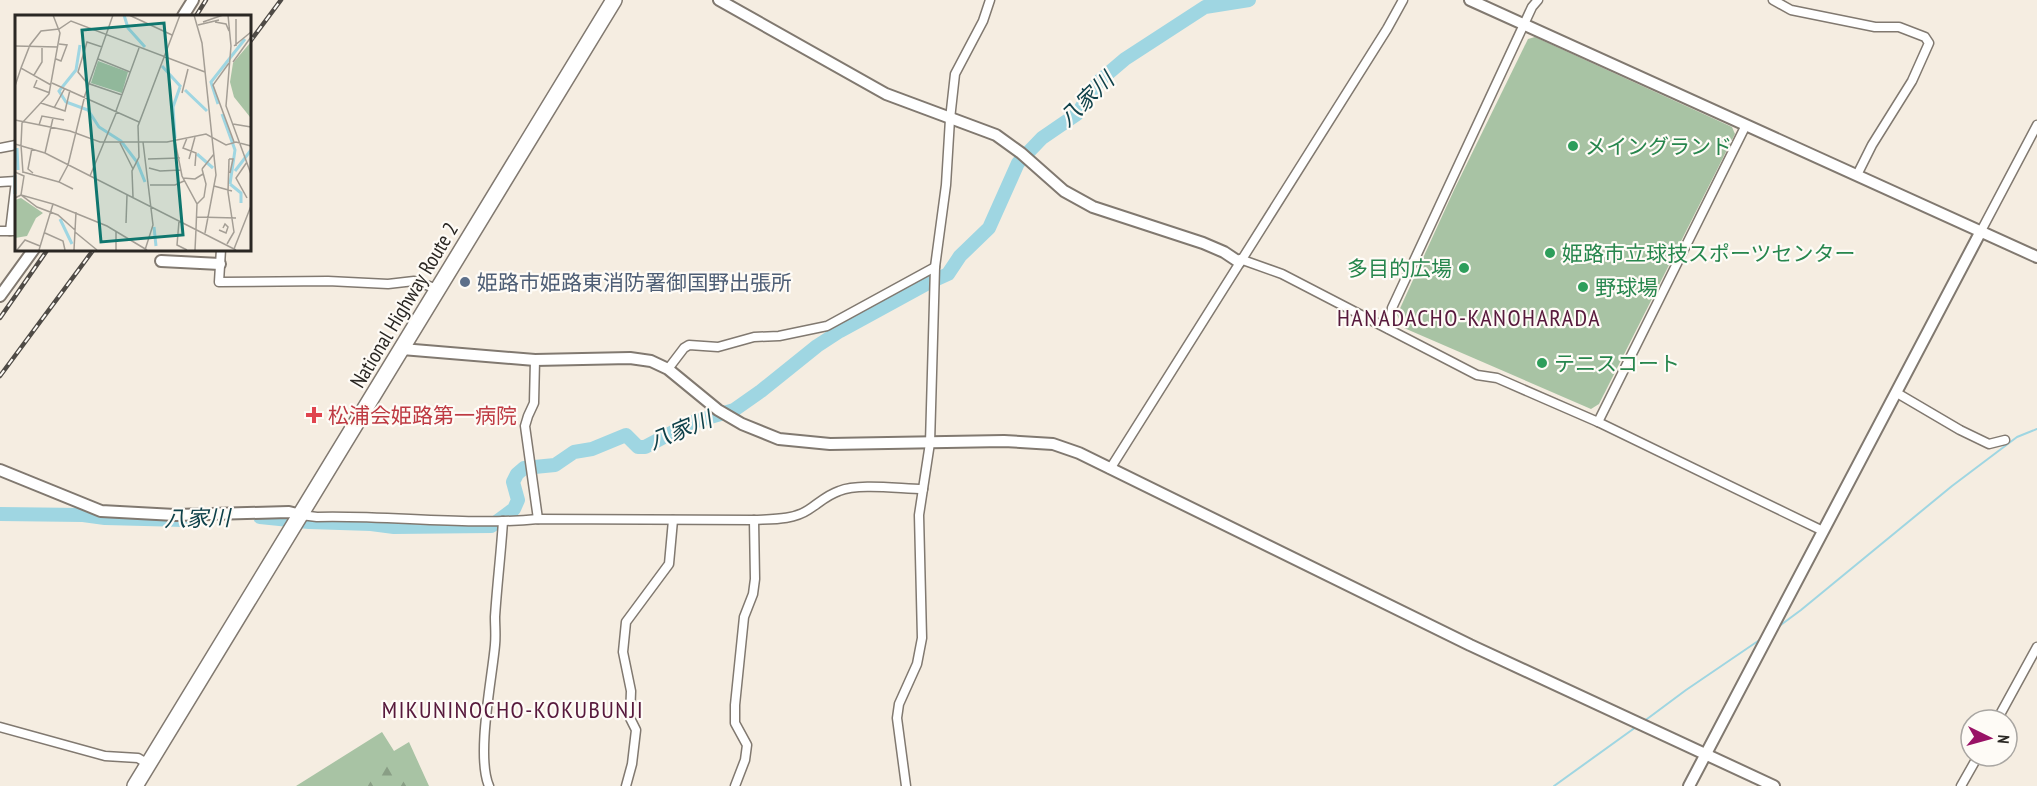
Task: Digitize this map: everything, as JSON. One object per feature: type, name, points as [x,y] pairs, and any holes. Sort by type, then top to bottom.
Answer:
[{"type":"highway","name":"National Highway Route 2","points":[[135,786],[614,0]]},
{"type":"street","points":[[184,15],[193,0]]},
{"type":"street","points":[[719,0],[886,94],[996,135],[1021,153],[1064,191],[1093,207],[1203,243],[1240,261],[1282,274],[1478,375],[1497,378],[1598,422],[1822,531]]},
{"type":"street","points":[[906,786],[897,718],[899,704],[917,664],[922,638],[919,515],[930,443],[934,267],[946,185],[955,74],[983,21],[990,0]]},
{"type":"street","points":[[1110,469],[1404,0]]},
{"type":"street","points":[[1470,0],[2037,257]]},
{"type":"street","points":[[1389,329],[1392,308],[1532,7],[1538,0]]},
{"type":"street","points":[[1773,0],[1791,10],[1875,27],[1899,27],[1925,37],[1929,43],[1912,81],[1872,145],[1857,175]]},
{"type":"street","points":[[1689,786],[2037,124]]},
{"type":"street","points":[[1598,422],[1746,125]]},
{"type":"street","points":[[0,148],[15,145]]},
{"type":"street","points":[[0,182],[15,181]]},
{"type":"street","points":[[0,231],[13,231],[15,198]]},
{"type":"street","points":[[0,296],[33,250]]},
{"type":"street","points":[[221,250],[219,282],[328,281],[388,284],[414,281],[438,289]]},
{"type":"street","points":[[161,261],[220,264]]},
{"type":"street","points":[[668,369],[689,345],[718,347],[754,337],[779,336],[827,326],[934,267]]},
{"type":"street","points":[[402,349],[535,360],[630,358],[651,361],[668,369],[718,410],[742,424],[779,439],[830,444],[1004,441],[1053,444],[1079,453],[1470,645],[1774,786]]},
{"type":"street","points":[[535,360],[534,403],[525,426],[538,519]]},
{"type":"street","points":[[1897,393],[1960,430],[1989,444],[2005,440]]},
{"type":"street","points":[[0,470],[100,511],[175,515],[289,512],[317,517],[503,521],[783,519],[807,511],[822,499],[841,490],[857,488],[923,489]]},
{"type":"street","points":[[626,786],[632,764],[636,730],[630,718],[631,691],[623,652],[626,622],[669,564],[673,520]]},
{"type":"street","points":[[735,786],[745,760],[747,745],[735,723],[735,705],[744,617],[753,594],[755,579],[754,520]]},
{"type":"street","points":[[489,786],[485,778],[484,760],[503,521]]},
{"type":"street","points":[[2004,708],[2037,647]]},
{"type":"street","points":[[0,727],[105,756],[138,758],[148,764]]},
{"type":"street","points":[[1961,786],[1971,768]]},
{"type":"green space","name":"姫路市立球技スポーツセンター","points":[[1535,37],[1732,127],[1735,134],[1599,404],[1591,409],[1404,328],[1397,315],[1454,190],[1528,39]]},
{"type":"green space","points":[[382,732],[394,751],[409,742],[429,786],[296,786]]},
{"type":"green space","points":[[387,752],[408,786],[350,786]]},
{"type":"waterway","name":"八家川","points":[[260,517],[394,527],[491,526],[514,509],[518,500],[513,482],[524,468],[555,465],[574,452],[592,449],[626,435],[638,447],[645,447],[690,423],[734,410],[840,331],[948,274],[960,256],[989,228],[1018,163],[1042,138],[1077,114],[1098,82],[1125,59],[1205,7],[1249,0]]},
{"type":"waterway","points":[[1778,627],[1952,486],[2017,437],[2037,429]]},
{"type":"waterway","name":"八家川","points":[[0,514],[184,520]]},
{"type":"waterway","points":[[1643,722],[1761,639]]},
{"type":"waterway","points":[[1554,786],[1636,727]]},
{"type":"railway","points":[[197,15],[206,0]]},
{"type":"railway","points":[[250,42],[281,0]]},
{"type":"railway","points":[[0,318],[47,250]]},
{"type":"railway","points":[[0,376],[93,250]]},
{"type":"place","name":"メイングランド","points":[[1573,146]]},
{"type":"place","name":"姫路市立球技スポーツセンター","points":[[1550,253]]},
{"type":"place","name":"多目的広場","points":[[1464,268]]},
{"type":"place","name":"姫路市姫路東消防署御国野出張所","points":[[465,282]]},
{"type":"place","name":"野球場","points":[[1583,287]]},
{"type":"place","name":"テニスコート","points":[[1542,363]]},
{"type":"place","name":"松浦会姫路第一病院","points":[[314,415]]},
{"type":"district","name":"HANADACHO-KANOHARADA","points":[[1469,317]]},
{"type":"district","name":"MIKUNINOCHO-KOKUBUNJI","points":[[513,709]]}]
